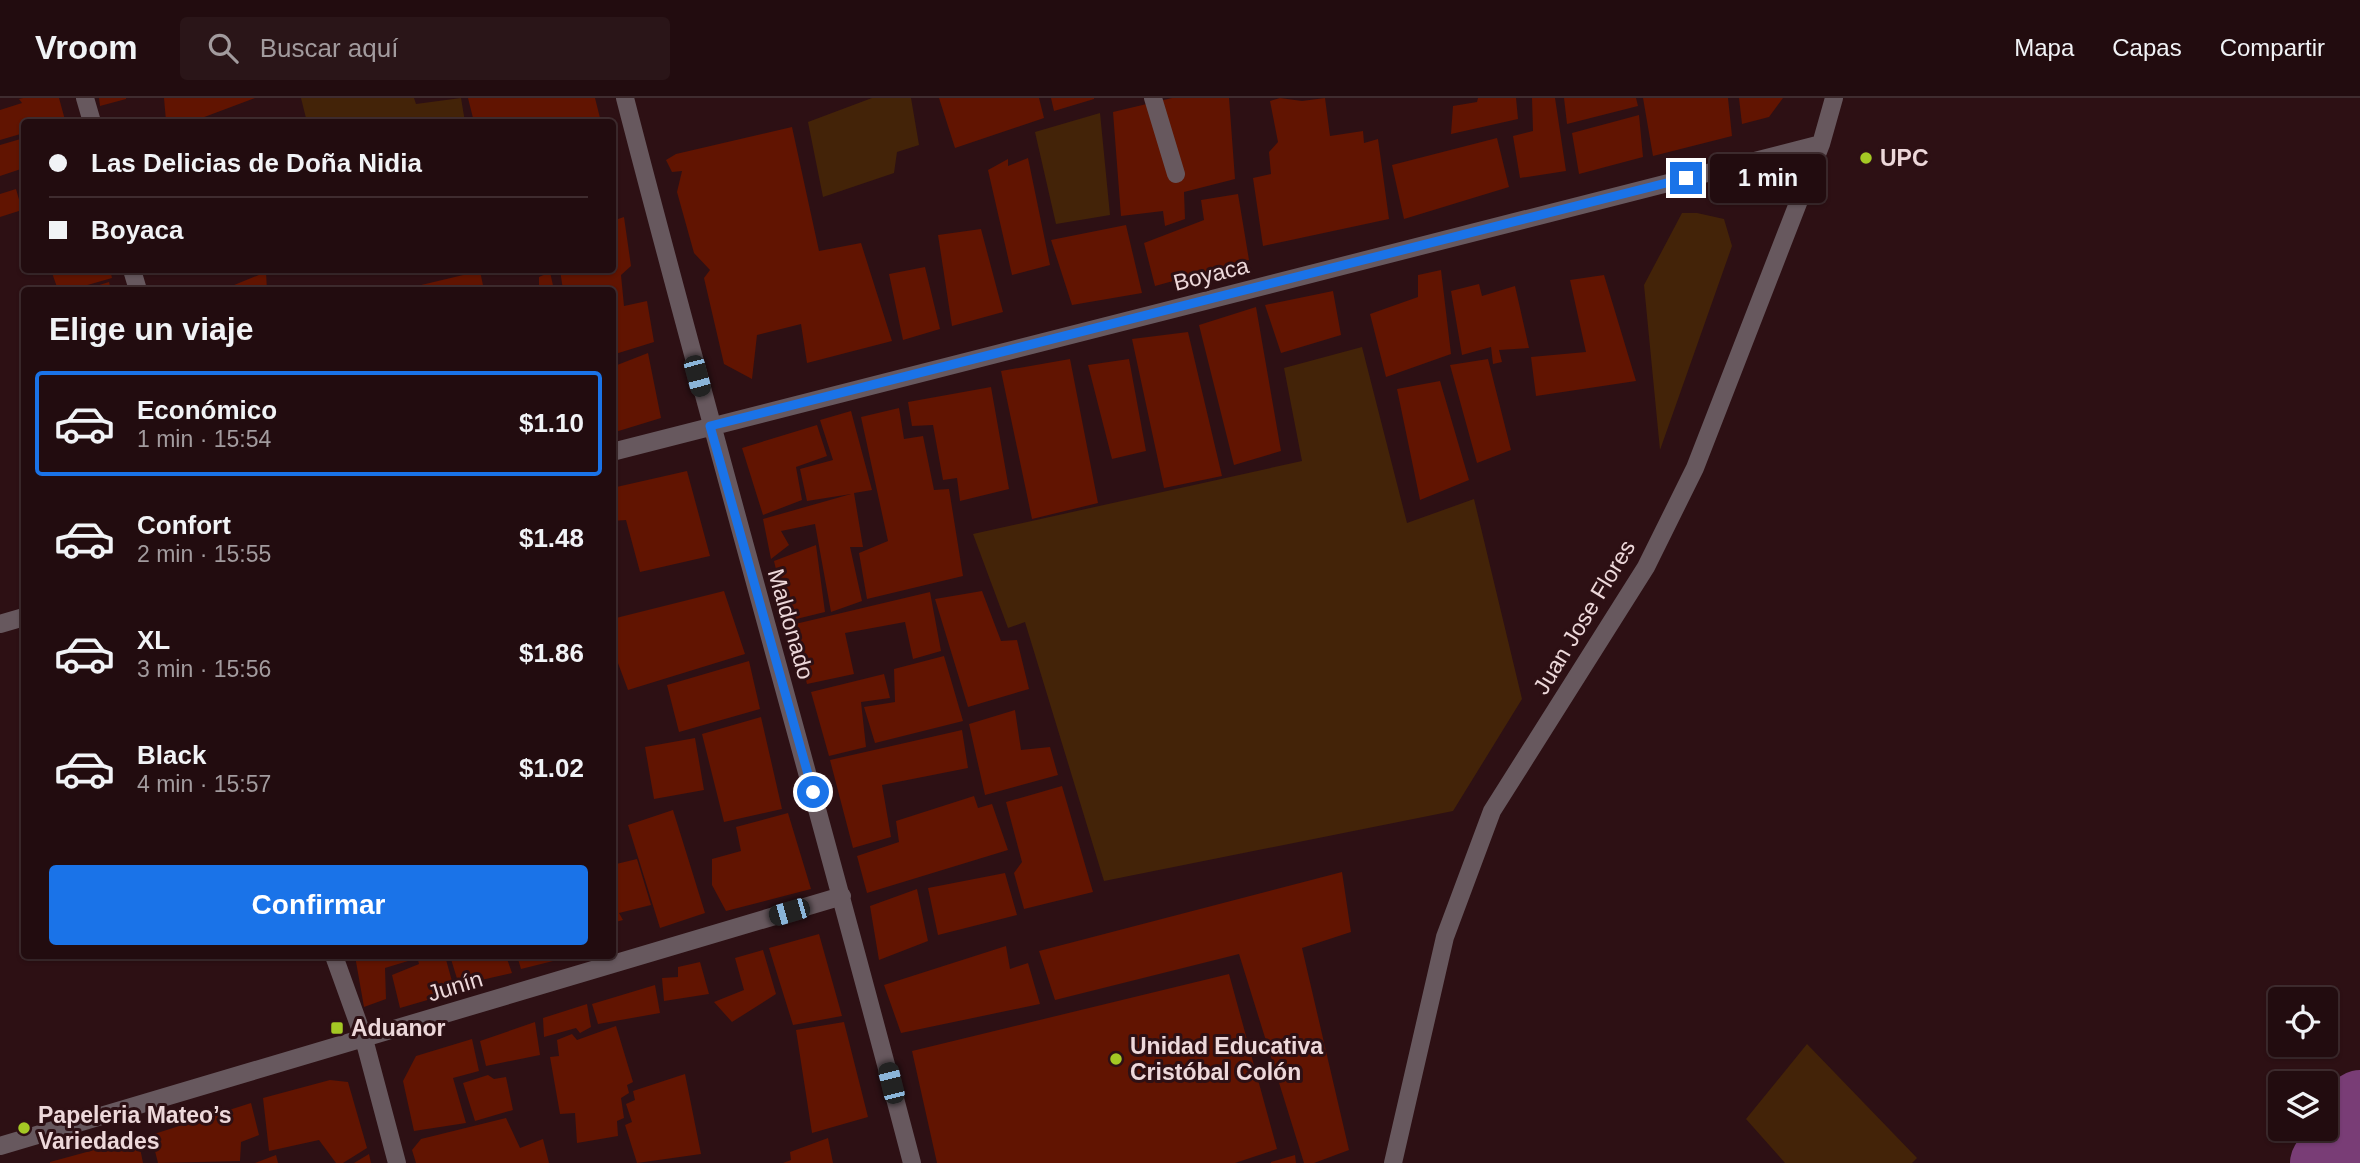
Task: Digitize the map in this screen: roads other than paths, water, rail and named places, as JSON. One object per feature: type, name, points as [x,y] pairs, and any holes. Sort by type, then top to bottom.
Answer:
[{"type":"street","points":[[85,98],[91,119]]},
{"type":"street","name":"Maldonado","points":[[625,98],[710,426],[842,896],[912,1163]]},
{"type":"street","points":[[1153,98],[1176,174]]},
{"type":"street","name":"Juan Jose Flores","points":[[1394,1163],[1444,937],[1492,811],[1646,567],[1695,468],[1821,144],[1834,98]]},
{"type":"street","name":"Boyaca","points":[[616,451],[1821,144]]},
{"type":"street","points":[[0,624],[21,618]]},
{"type":"street","name":"Junín","points":[[0,1146],[842,896]]},
{"type":"street","points":[[335,959],[364,1039],[397,1163]]},
{"type":"waterway","points":[[2324,1163],[2360,1104]]},
{"type":"place","name":"UPC","points":[[1866,158]]},
{"type":"place","name":"Aduanor","points":[[337,1028]]},
{"type":"place","name":"Unidad Educativa Cristóbal Colón","points":[[1116,1059]]},
{"type":"place","name":"Papeleria Mateo’s Variedades","points":[[24,1128]]}]
